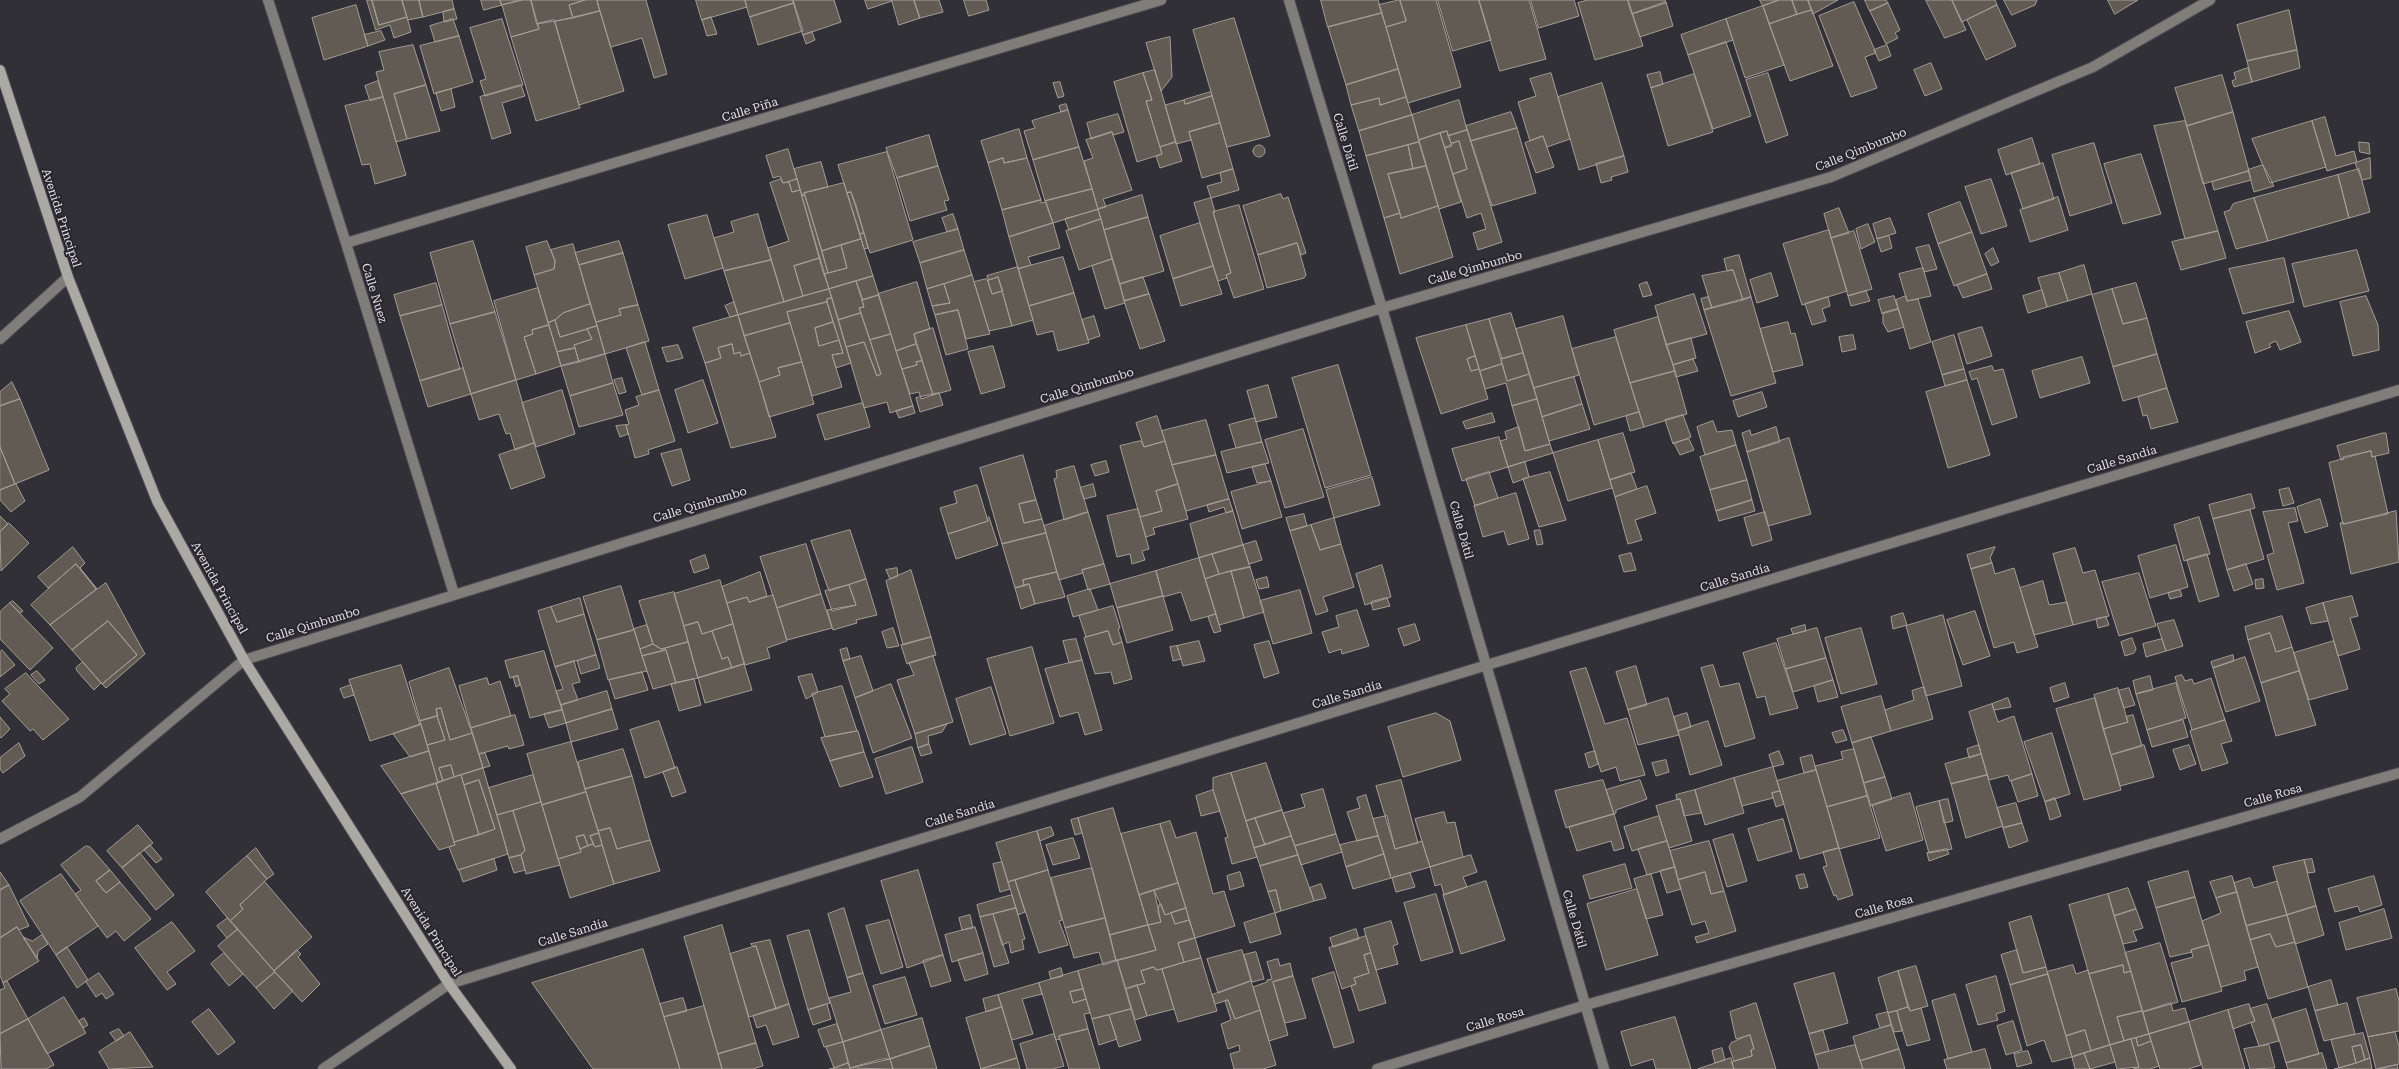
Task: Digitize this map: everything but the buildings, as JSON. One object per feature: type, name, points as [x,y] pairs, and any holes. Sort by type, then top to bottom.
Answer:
[{"type":"street","name":"Calle Nuez","points":[[268,0],[346,243],[454,594]]},
{"type":"street","name":"Calle Piña","points":[[346,243],[1161,0]]},
{"type":"street","name":"Calle Dátil","points":[[1289,0],[1382,308],[1604,1069]]},
{"type":"street","name":"Calle Qimbumbo","points":[[0,839],[80,797],[244,660],[1382,308],[1831,177],[2093,66],[2210,0]]},
{"type":"street","name":"Avenida Principal","points":[[0,70],[68,277],[157,501],[244,660],[449,984],[511,1069]]},
{"type":"street","points":[[0,339],[68,277]]},
{"type":"street","name":"Calle Sandía","points":[[323,1069],[449,984],[1487,665],[2399,390]]},
{"type":"street","name":"Calle Rosa","points":[[1377,1069],[1586,1005],[2399,773]]}]
